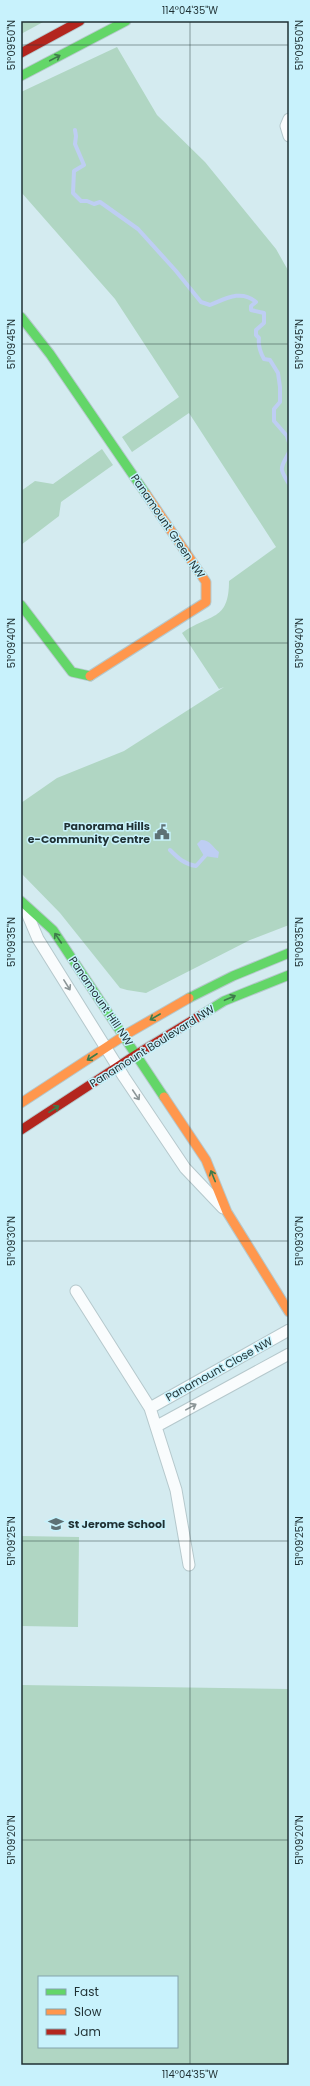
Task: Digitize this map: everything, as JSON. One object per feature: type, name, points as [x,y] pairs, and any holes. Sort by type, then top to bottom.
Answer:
[{"type":"street","points":[[21,53],[80,21]]},
{"type":"street","points":[[21,76],[126,21]]},
{"type":"street","points":[[289,119],[286,126],[287,134],[289,136]]},
{"type":"street","name":"Panamount Green NW","points":[[21,316],[50,354],[206,582],[206,602],[90,676],[72,672],[21,605]]},
{"type":"street","name":"Panamount Hill NW","points":[[21,901],[53,930],[137,1054],[206,1160],[227,1212],[289,1312]]},
{"type":"street","name":"Panamount Hill NW","points":[[21,901],[38,939],[118,1067],[185,1168],[227,1212]]},
{"type":"street","name":"Panamount Boulevard NW","points":[[21,1103],[124,1035],[203,990],[289,952]]},
{"type":"street","name":"Panamount Boulevard NW","points":[[21,1130],[137,1054],[224,1001],[289,975]]},
{"type":"street","points":[[76,1291],[150,1408],[157,1426],[176,1490],[189,1565]]},
{"type":"street","name":"Panamount Close NW","points":[[150,1408],[289,1330]]},
{"type":"street","name":"Panamount Close NW","points":[[157,1426],[289,1354]]},
{"type":"green space","points":[[21,21],[45,21],[21,34]]},
{"type":"green space","points":[[117,47],[157,115],[205,162],[276,249],[289,272],[289,925],[250,940],[146,993],[120,988],[60,913],[21,873],[21,803],[57,778],[124,751],[224,687],[219,689],[182,633],[216,615],[222,610],[226,604],[229,581],[276,547],[189,413],[132,452],[122,437],[179,397],[115,299],[21,192],[21,92]]},
{"type":"green space","points":[[102,449],[113,465],[61,502],[59,516],[21,545],[21,491],[35,481],[53,484]]},
{"type":"green space","points":[[21,1536],[79,1537],[78,1627],[21,1626]]},
{"type":"green space","points":[[21,1685],[289,1689],[289,2065],[21,2065]]},
{"type":"water","points":[[201,840],[209,842],[219,852],[218,858],[204,856],[197,844]]},
{"type":"waterway","points":[[75,130],[75,144],[84,165],[74,171],[73,193],[81,201],[87,201],[94,204],[100,202],[138,229],[176,271],[201,302],[210,305],[233,296],[245,296],[256,302],[251,306],[251,310],[264,313],[264,323],[256,330],[256,335],[259,338],[261,354],[264,359],[270,360],[278,373],[280,402],[274,409],[274,421],[287,436],[289,442]]},
{"type":"waterway","points":[[289,452],[282,468],[283,474],[289,484]]},
{"type":"waterway","points":[[170,850],[185,862],[196,866],[205,856]]},
{"type":"traffic: fast","points":[[21,76],[126,21]]},
{"type":"traffic: fast","points":[[21,317],[50,354],[146,494]]},
{"type":"traffic: fast","points":[[21,605],[72,672],[90,676]]},
{"type":"traffic: fast","points":[[21,901],[53,930],[164,1097]]},
{"type":"traffic: fast","points":[[189,998],[233,976],[289,953]]},
{"type":"traffic: fast","points":[[203,1014],[224,1001],[289,975]]},
{"type":"traffic: slow","points":[[90,676],[206,602],[206,582],[146,494]]},
{"type":"traffic: slow","points":[[21,1103],[125,1035],[189,998]]},
{"type":"traffic: slow","points":[[164,1097],[206,1160],[227,1212],[289,1312]]},
{"type":"traffic: jam","points":[[21,53],[80,21]]},
{"type":"traffic: jam","points":[[21,1130],[137,1054],[203,1014]]},
{"type":"place","name":"Panorama Hills e-Community Centre","points":[[162,832]]},
{"type":"place","name":"St Jerome School","points":[[56,1524]]}]
